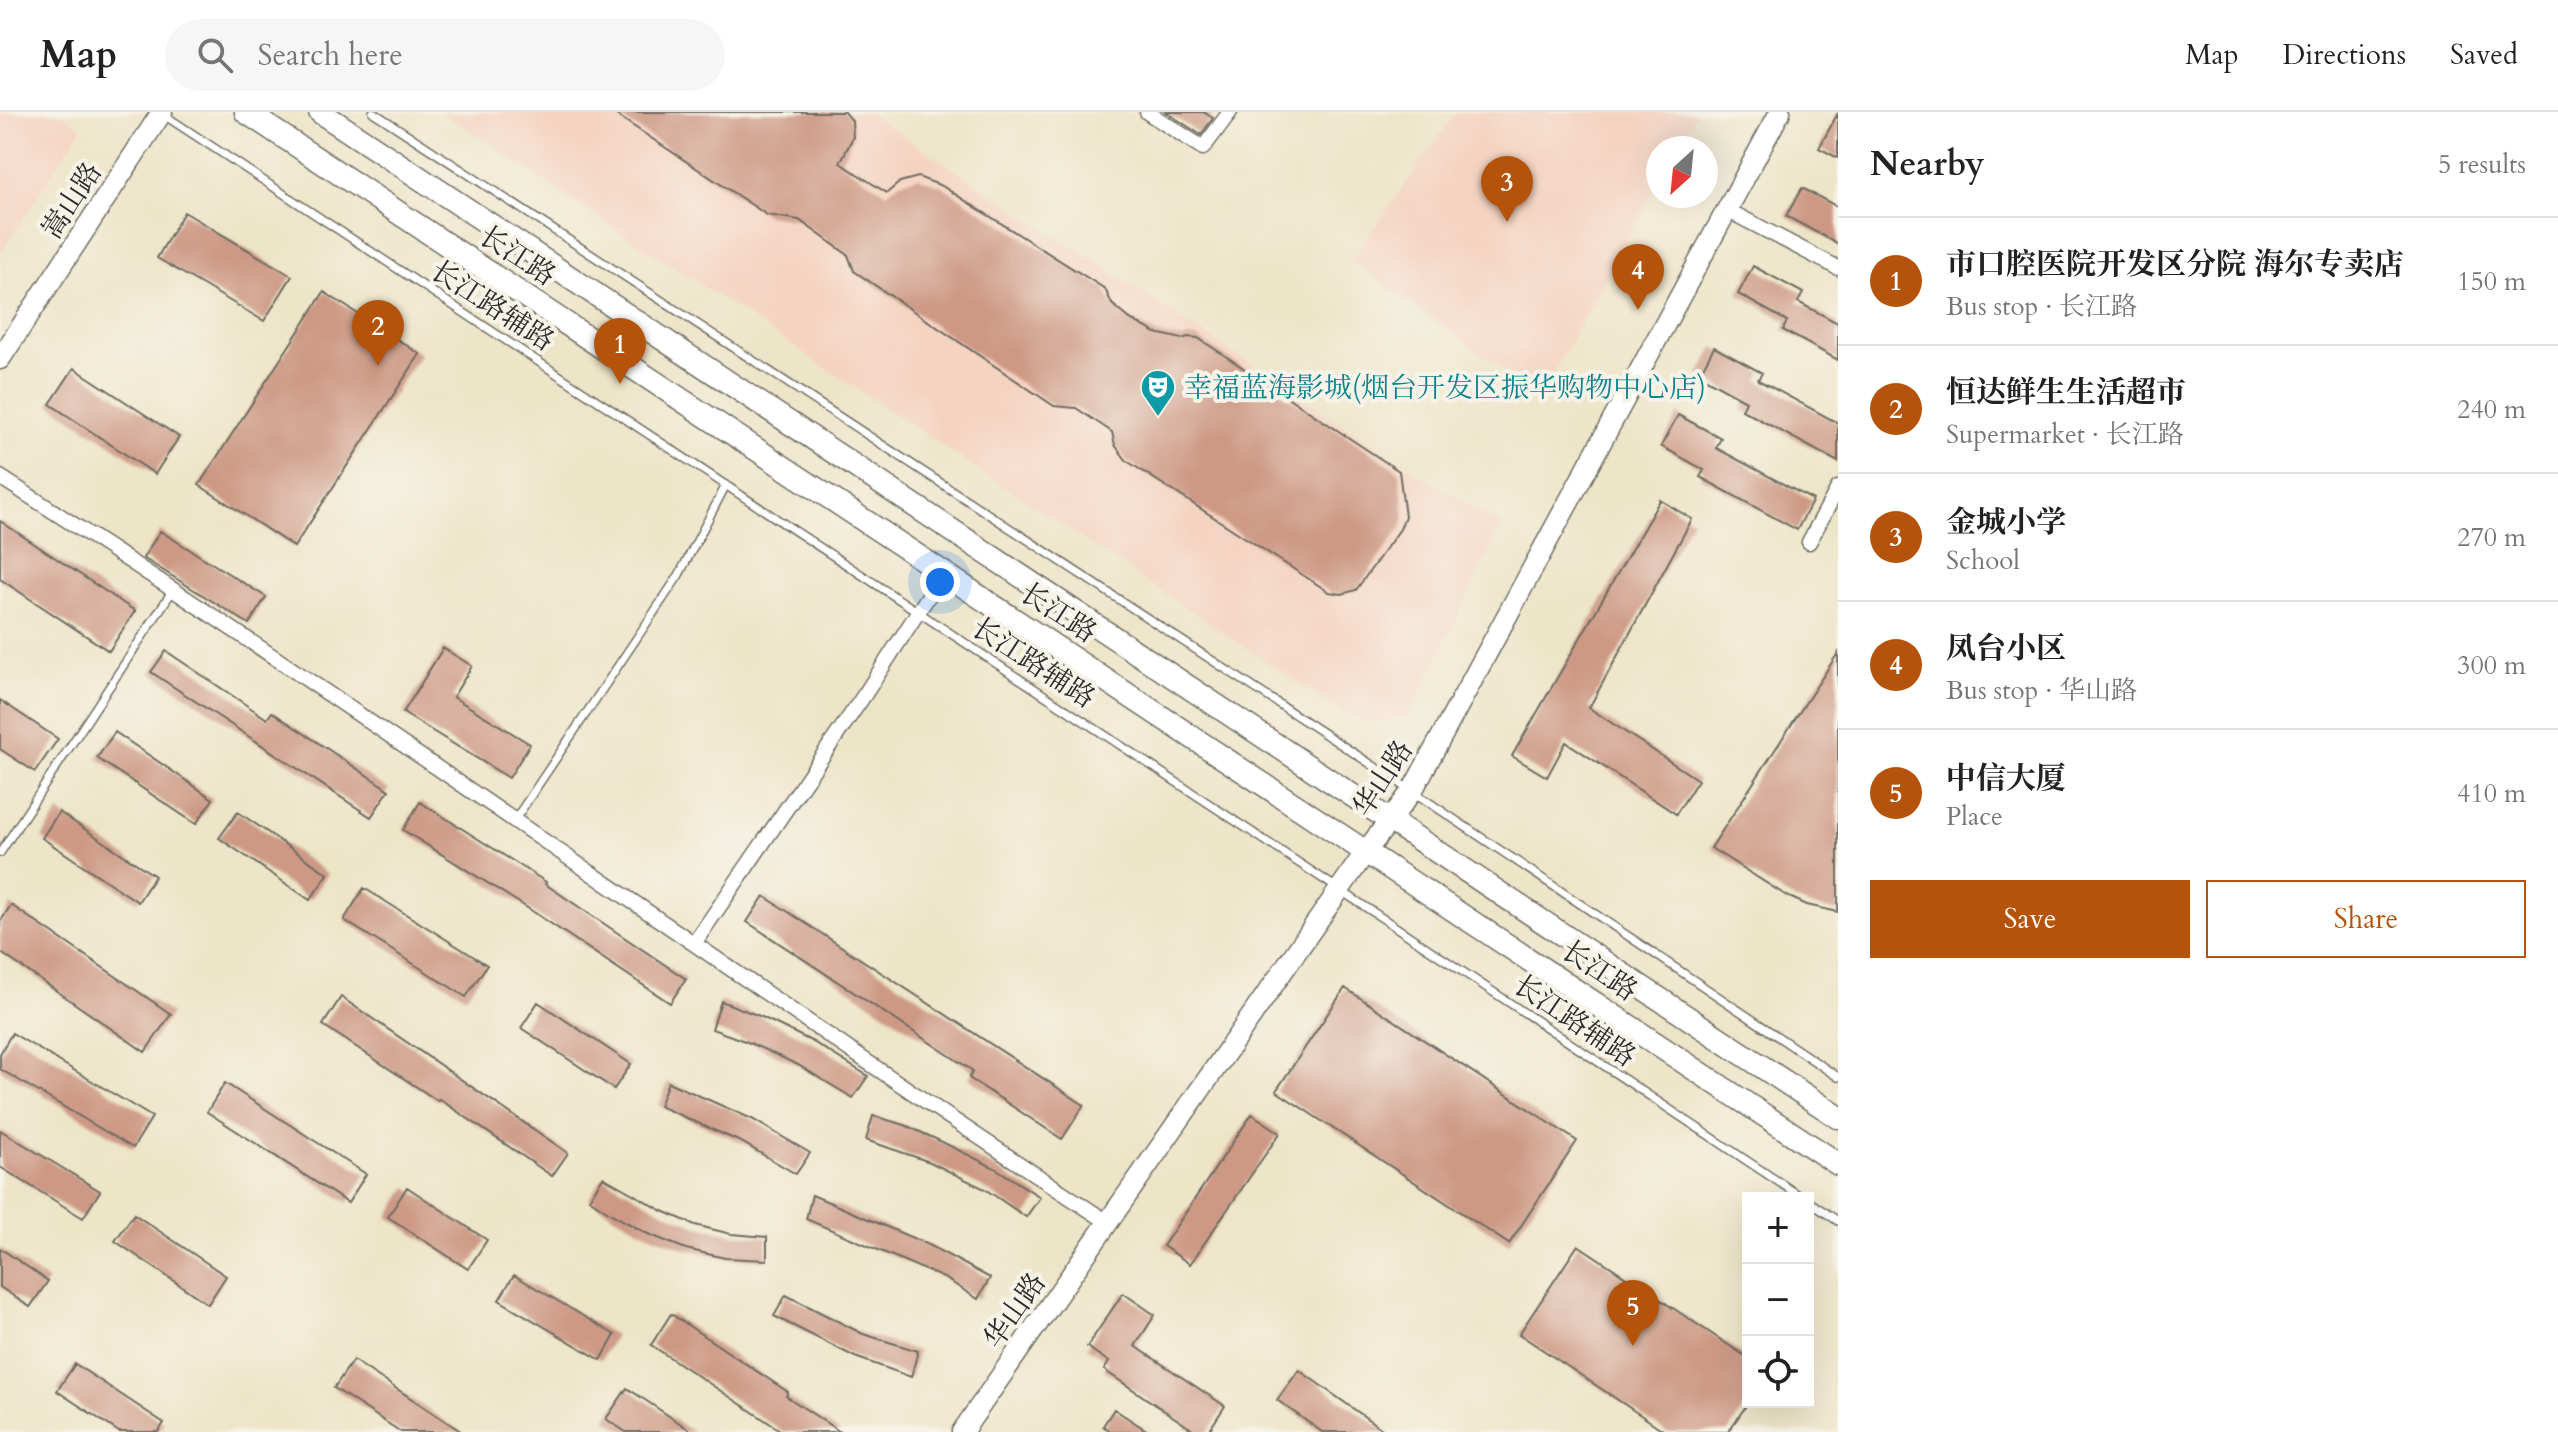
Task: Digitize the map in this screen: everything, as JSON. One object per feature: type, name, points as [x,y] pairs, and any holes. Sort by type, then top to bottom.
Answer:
[{"type":"main road","name":"长江路","points":[[246,112],[1838,1164]]},
{"type":"main road","name":"长江路","points":[[320,112],[1838,1117]]},
{"type":"street","name":"嵩山路","points":[[0,359],[161,112]]},
{"type":"street","points":[[1147,112],[1203,148],[1230,112]]},
{"type":"street","name":"华山路","points":[[962,1432],[1367,850],[1412,791],[1780,112]]},
{"type":"street","points":[[1727,210],[1838,268]]},
{"type":"street","points":[[0,477],[174,588],[1109,1223]]},
{"type":"street","points":[[1809,542],[1838,488]]},
{"type":"street","points":[[695,942],[944,572]]},
{"type":"lane","name":"长江路辅路","points":[[161,112],[1794,1192]]},
{"type":"lane","points":[[373,112],[1412,791],[1838,1077]]},
{"type":"lane","points":[[514,821],[679,575],[726,485]]},
{"type":"lane","points":[[0,853],[174,588]]},
{"type":"lane","name":"长江路辅路","points":[[1814,1205],[1838,1221]]},
{"type":"shaded area","points":[[0,112],[59,112],[82,127],[0,255]]},
{"type":"shaded area","points":[[441,112],[867,112],[1415,472],[1502,524],[1412,711],[1393,721],[1366,722],[1342,712]]},
{"type":"shaded area","points":[[1456,112],[1697,112],[1684,136],[1646,136],[1646,205],[1541,396],[1351,261]]},
{"type":"building","points":[[612,112],[845,112],[852,121],[853,137],[840,163],[887,193],[900,182],[918,177],[942,186],[1105,289],[1112,304],[1130,319],[1156,333],[1182,339],[1198,338],[1399,471],[1405,516],[1400,529],[1356,590],[1342,594],[1329,592],[1127,461],[1115,445],[1112,432],[1076,408],[1054,406],[854,271],[848,255],[799,220],[767,215]]},
{"type":"building","points":[[1166,112],[1203,112],[1213,118],[1201,135]]},
{"type":"building","points":[[1838,113],[1838,158],[1819,148]]},
{"type":"building","points":[[1802,188],[1838,207],[1838,244],[1786,216]]},
{"type":"building","points":[[184,212],[292,276],[264,321],[157,258]]},
{"type":"building","points":[[1753,266],[1803,293],[1798,302],[1838,323],[1838,360],[1783,330],[1787,321],[1738,294]]},
{"type":"building","points":[[324,292],[420,354],[294,547],[199,485]]},
{"type":"building","points":[[1714,347],[1762,373],[1758,380],[1838,423],[1838,462],[1742,410],[1746,401],[1699,375]]},
{"type":"building","points":[[74,368],[179,437],[155,474],[50,404]]},
{"type":"building","points":[[1678,415],[1721,438],[1716,448],[1813,500],[1797,530],[1700,477],[1704,470],[1661,446]]},
{"type":"building","points":[[1660,500],[1692,519],[1589,708],[1698,780],[1676,814],[1566,742],[1547,777],[1512,756]]},
{"type":"building","points":[[0,521],[135,611],[109,651],[0,579]]},
{"type":"building","points":[[160,531],[266,597],[249,624],[143,558]]},
{"type":"building","points":[[443,648],[472,666],[453,697],[530,744],[509,778],[403,713]]},
{"type":"building","points":[[166,651],[267,719],[272,712],[389,790],[371,817],[151,672]]},
{"type":"building","points":[[1838,653],[1838,912],[1807,905],[1787,896],[1711,848]]},
{"type":"building","points":[[0,700],[58,739],[35,772],[0,749]]},
{"type":"building","points":[[115,732],[213,799],[196,824],[97,758]]},
{"type":"building","points":[[420,802],[546,882],[686,979],[670,1003],[403,830]]},
{"type":"building","points":[[59,812],[155,876],[138,902],[42,838]]},
{"type":"building","points":[[238,812],[328,874],[310,900],[219,838]]},
{"type":"building","points":[[364,888],[487,965],[466,997],[344,920]]},
{"type":"building","points":[[764,896],[1084,1105],[1062,1139],[969,1078],[973,1071],[747,922]]},
{"type":"building","points":[[11,905],[171,1014],[145,1052],[0,952],[0,922]]},
{"type":"building","points":[[1345,988],[1577,1141],[1509,1244],[1276,1091]]},
{"type":"building","points":[[341,997],[568,1153],[552,1176],[323,1025]]},
{"type":"building","points":[[721,1001],[813,1042],[868,1076],[853,1098],[798,1065],[712,1029]]},
{"type":"building","points":[[538,1002],[631,1064],[614,1089],[521,1028]]},
{"type":"building","points":[[12,1033],[152,1117],[133,1148],[0,1069],[0,1054]]},
{"type":"building","points":[[668,1082],[752,1119],[810,1153],[796,1174],[743,1143],[659,1106]]},
{"type":"building","points":[[225,1083],[366,1174],[348,1203],[207,1112]]},
{"type":"building","points":[[1252,1114],[1280,1133],[1190,1264],[1163,1246]]},
{"type":"building","points":[[873,1116],[905,1125],[940,1141],[995,1168],[1040,1197],[1026,1217],[985,1189],[930,1162],[866,1140]]},
{"type":"building","points":[[0,1130],[100,1191],[83,1218],[0,1167]]},
{"type":"building","points":[[603,1177],[695,1225],[731,1234],[767,1237],[767,1260],[725,1258],[686,1249],[648,1234],[589,1199]]},
{"type":"building","points":[[407,1187],[487,1240],[468,1269],[388,1217]]},
{"type":"building","points":[[812,1195],[929,1245],[990,1278],[978,1299],[946,1279],[806,1219]]},
{"type":"building","points":[[134,1214],[226,1276],[208,1304],[115,1241]]},
{"type":"building","points":[[1578,1245],[1742,1354],[1742,1408],[1745,1408],[1728,1432],[1666,1432],[1519,1334]]},
{"type":"building","points":[[0,1248],[48,1281],[30,1307],[0,1287]]},
{"type":"building","points":[[514,1275],[615,1335],[601,1360],[499,1300]]},
{"type":"building","points":[[1123,1293],[1155,1315],[1135,1346],[1225,1406],[1208,1432],[1196,1432],[1104,1370],[1109,1362],[1087,1347]]},
{"type":"building","points":[[786,1295],[863,1334],[918,1351],[911,1377],[855,1357],[774,1316]]},
{"type":"building","points":[[671,1314],[788,1392],[786,1396],[840,1432],[783,1432],[651,1345]]},
{"type":"building","points":[[353,1360],[462,1432],[401,1432],[334,1388]]},
{"type":"building","points":[[75,1364],[164,1423],[158,1432],[119,1432],[57,1391]]},
{"type":"building","points":[[1299,1370],[1386,1432],[1322,1432],[1277,1400]]},
{"type":"building","points":[[627,1388],[693,1432],[626,1432],[606,1419]]},
{"type":"building","points":[[1114,1409],[1149,1432],[1112,1432],[1103,1426]]},
{"type":"place","name":"金城小学","points":[[1507,222]]},
{"type":"place","name":"凤台小区","points":[[1638,310]]},
{"type":"place","name":"恒达鲜生生活超市","points":[[378,366]]},
{"type":"place","name":"市口腔医院开发区分院 海尔专卖店","points":[[620,384]]},
{"type":"place","name":"幸福蓝海影城(烟台开发区振华购物中心店)","points":[[1158,418]]},
{"type":"place","name":"中信大厦","points":[[1633,1346]]}]
